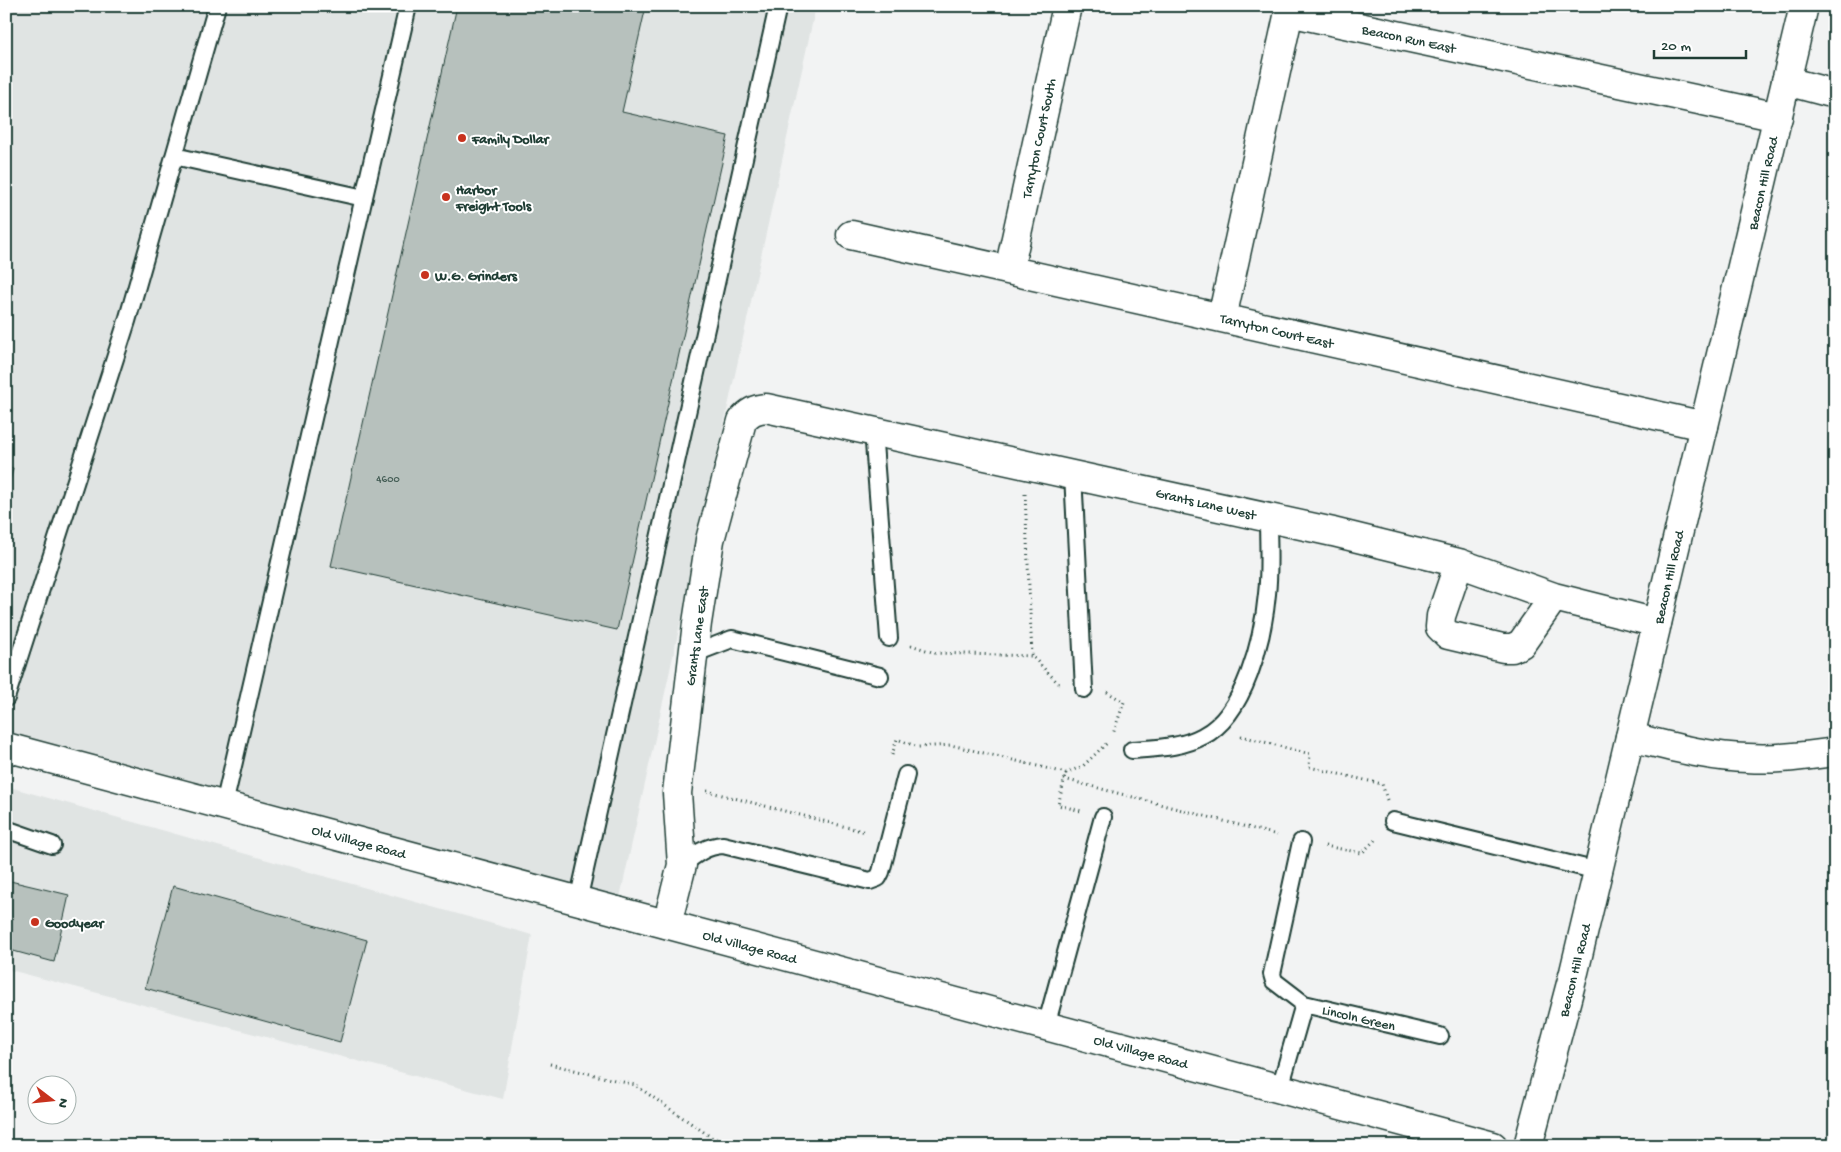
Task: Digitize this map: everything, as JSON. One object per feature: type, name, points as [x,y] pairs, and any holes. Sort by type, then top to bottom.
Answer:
[{"type":"street","name":"Tarryton Court South","points":[[1009,270],[1067,6]]},
{"type":"street","name":"Beacon Hill Road","points":[[1528,1146],[1574,972],[1804,6]]},
{"type":"street","name":"Beacon Run East","points":[[1222,318],[1289,12],[1778,117]]},
{"type":"street","points":[[1786,81],[1835,94]]},
{"type":"street","name":"Tarryton Court East","points":[[851,235],[1704,426]]},
{"type":"street","name":"Grants Lane West","points":[[749,413],[757,408],[766,408],[1268,517],[1459,563],[1554,597],[1657,623]]},
{"type":"street","name":"Grants Lane East","points":[[667,924],[682,865],[678,818],[678,783],[693,654],[710,540],[742,421],[749,413]]},
{"type":"street","points":[[1459,563],[1441,616],[1440,627],[1448,635],[1502,648],[1512,648],[1521,644],[1554,597]]},
{"type":"street","points":[[1630,736],[1702,753],[1747,758],[1792,757],[1835,752]]},
{"type":"street","name":"Old Village Road","points":[[6,747],[1493,1146]]},
{"type":"lane","points":[[6,698],[127,321],[216,6]]},
{"type":"lane","points":[[224,805],[408,6]]},
{"type":"lane","points":[[578,900],[778,6]]},
{"type":"lane","points":[[174,156],[364,198]]},
{"type":"lane","points":[[873,430],[889,638]]},
{"type":"lane","points":[[1072,474],[1084,689]]},
{"type":"lane","points":[[1132,750],[1188,743],[1214,729],[1233,708],[1254,658],[1263,624],[1267,594],[1268,517]]},
{"type":"lane","points":[[693,654],[732,638],[880,676]]},
{"type":"lane","points":[[682,865],[698,852],[711,846],[723,845],[870,881],[878,878],[906,775]]},
{"type":"lane","points":[[1046,1026],[1103,817]]},
{"type":"lane","points":[[1393,821],[1598,871]]},
{"type":"lane","points":[[6,829],[52,845]]},
{"type":"lane","points":[[1301,842],[1272,974],[1274,981],[1304,1004]]},
{"type":"lane","name":"Lincoln Green","points":[[1280,1088],[1304,1004],[1440,1036]]},
{"type":"path","points":[[891,758],[896,739],[918,747],[951,745],[1066,773],[1083,766],[1111,739],[1124,702],[1100,689],[1065,690],[1032,656],[1024,463]]},
{"type":"path","points":[[889,638],[935,653],[1032,656]]},
{"type":"path","points":[[1064,779],[1301,842],[1362,853],[1393,821],[1382,784],[1309,767],[1310,754],[1214,729]]},
{"type":"path","points":[[1066,773],[1058,805],[1103,817]]},
{"type":"path","points":[[678,783],[871,833]]},
{"type":"path","points":[[550,1064],[635,1086],[711,1137],[740,1146]]},
{"type":"shaded area","points":[[6,6],[816,6],[617,911],[6,747]]},
{"type":"shaded area","points":[[6,786],[532,935],[503,1099],[6,969]]},
{"type":"building","points":[[457,6],[646,6],[622,112],[728,136],[617,630],[331,566]]},
{"type":"building","points":[[6,466],[13,468],[6,501]]},
{"type":"building","name":"Goodyear","points":[[6,880],[69,895],[54,962],[6,949]]},
{"type":"building","points":[[173,886],[367,940],[340,1042],[145,988]]},
{"type":"place","name":"Family Dollar","points":[[462,138]]},
{"type":"place","name":"Harbor Freight Tools","points":[[446,197]]},
{"type":"place","name":"W.G. Grinders","points":[[425,275]]},
{"type":"place","name":"Goodyear","points":[[35,922]]}]
